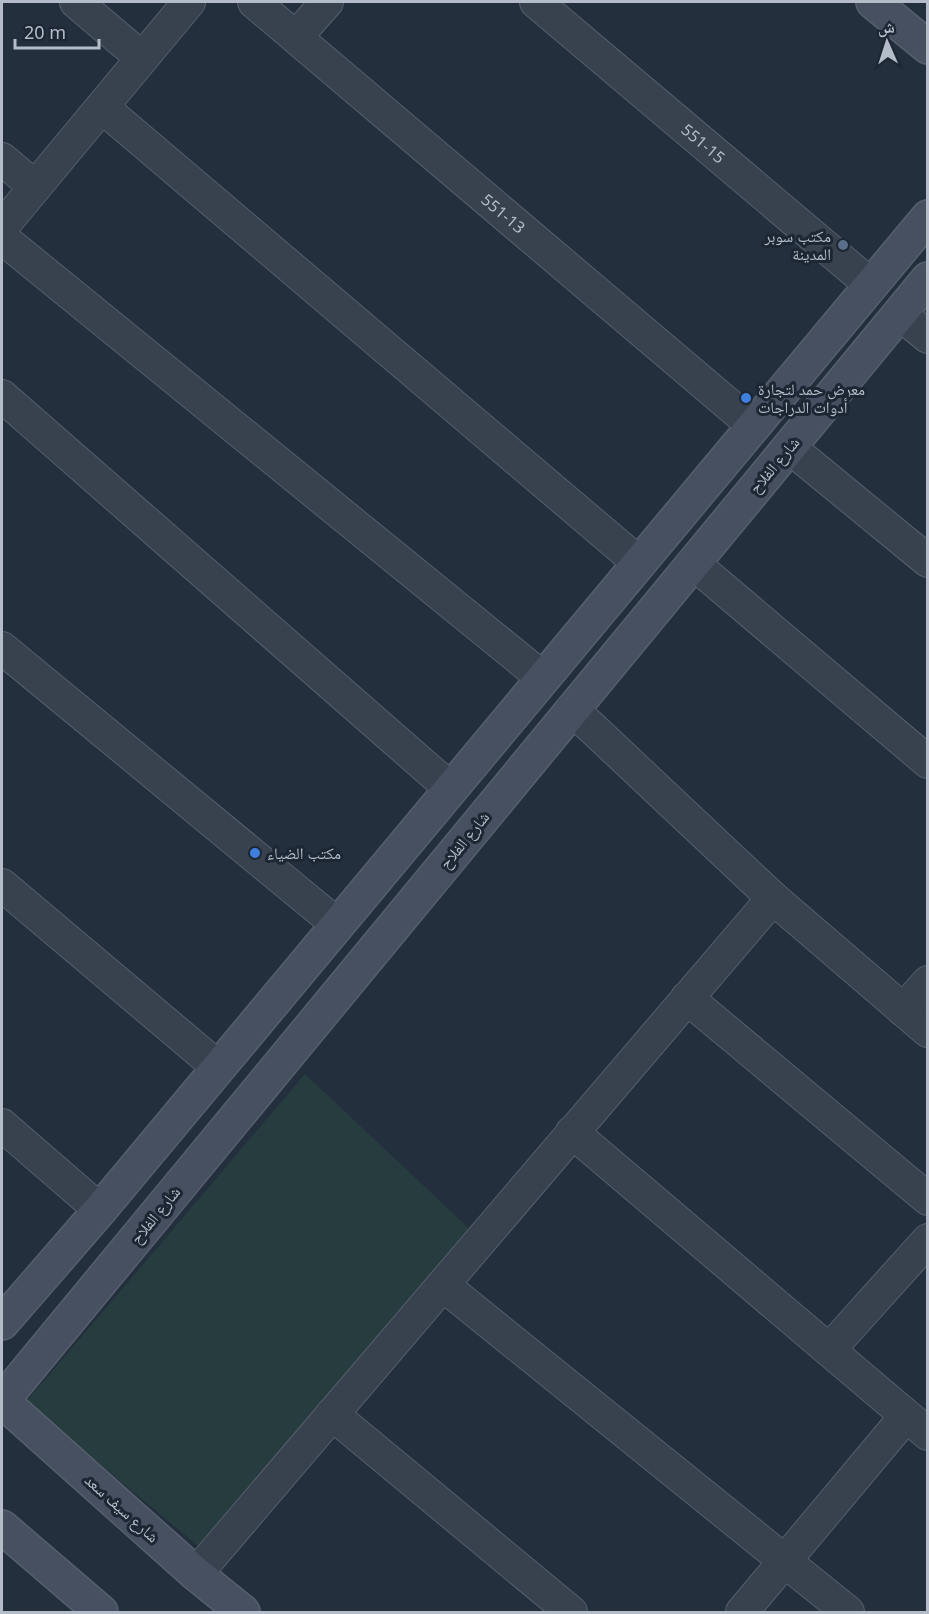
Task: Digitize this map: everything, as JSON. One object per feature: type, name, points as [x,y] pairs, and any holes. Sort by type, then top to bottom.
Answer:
[{"type":"main road","points":[[873,2],[927,47]]},
{"type":"main road","points":[[2,1323],[219,1068],[927,217]]},
{"type":"main road","name":"شارع الفلاح","points":[[2,1401],[927,279]]},
{"type":"main road","name":"شارع سيف سعد","points":[[2,1401],[196,1574],[243,1612]]},
{"type":"main road","points":[[2,1527],[101,1612]]},
{"type":"street","points":[[76,2],[142,58]]},
{"type":"street","points":[[2,227],[189,2]]},
{"type":"street","name":"551-13","points":[[254,2],[754,426]]},
{"type":"street","points":[[296,38],[327,2]]},
{"type":"street","name":"551-15","points":[[536,2],[871,285]]},
{"type":"street","points":[[102,106],[639,563]]},
{"type":"street","points":[[2,159],[35,187]]},
{"type":"street","points":[[2,238],[543,678]]},
{"type":"street","points":[[900,314],[927,337]]},
{"type":"street","points":[[2,396],[451,789]]},
{"type":"street","points":[[789,447],[927,561]]},
{"type":"street","points":[[693,563],[927,762]]},
{"type":"street","points":[[2,648],[338,925]]},
{"type":"street","points":[[572,709],[772,898],[927,1032]]},
{"type":"street","points":[[2,885],[219,1068]]},
{"type":"street","points":[[196,1574],[772,898]]},
{"type":"street","points":[[903,1010],[927,982]]},
{"type":"street","points":[[687,998],[927,1199]]},
{"type":"street","points":[[2,1125],[100,1210]]},
{"type":"street","points":[[572,1132],[917,1425],[785,1562],[742,1612]]},
{"type":"street","points":[[829,1350],[927,1240]]},
{"type":"street","points":[[443,1285],[848,1612]]},
{"type":"street","points":[[332,1414],[571,1612]]},
{"type":"green space","points":[[305,1074],[475,1234],[198,1546],[26,1402]]},
{"type":"place","name":"مكتب سوبر المدينة","points":[[843,245]]},
{"type":"place","name":"معرض حمد لتجارة أدوات الدراجات","points":[[746,398]]},
{"type":"place","name":"مكتب الضياء","points":[[255,853]]}]
